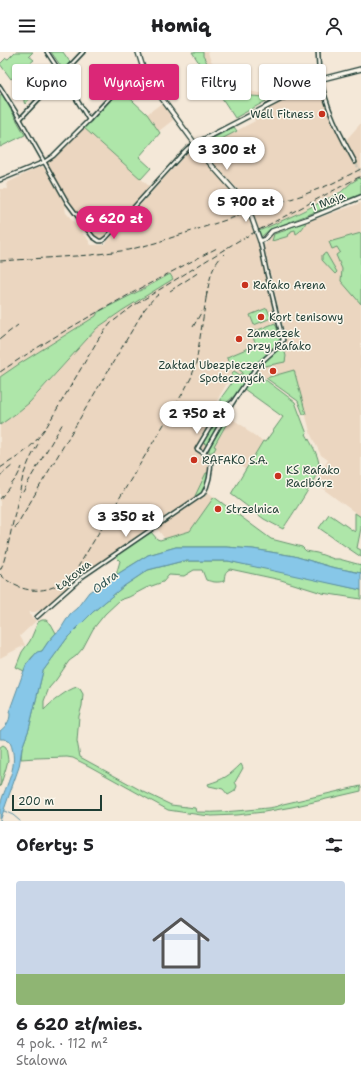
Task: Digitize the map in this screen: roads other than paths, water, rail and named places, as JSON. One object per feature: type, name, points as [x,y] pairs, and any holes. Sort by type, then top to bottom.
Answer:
[{"type":"main road","name":"Łąkowa","points":[[138,52],[142,64]]},
{"type":"main road","points":[[326,78],[361,69]]},
{"type":"main road","name":"Łąkowa","points":[[163,100],[207,160],[247,205],[260,241]]},
{"type":"main road","points":[[195,144],[280,100]]},
{"type":"main road","name":"1 Maja","points":[[260,241],[265,240],[272,231],[307,219],[361,197]]},
{"type":"street","points":[[47,52],[55,64]]},
{"type":"street","points":[[72,64],[83,52]]},
{"type":"street","points":[[318,52],[318,64]]},
{"type":"street","points":[[0,86],[67,202],[94,238],[98,241],[104,240],[186,150],[195,144]]},
{"type":"street","points":[[326,97],[336,126],[355,162]]},
{"type":"street","points":[[20,119],[38,100]]},
{"type":"street","points":[[77,100],[89,120]]},
{"type":"street","points":[[0,180],[44,162],[89,120],[108,100]]},
{"type":"street","name":"Łąkowa","points":[[204,453],[227,414],[232,402],[257,366],[280,345],[283,340],[260,241]]},
{"type":"street","name":"Łąkowa","points":[[37,617],[82,577],[203,494],[208,483],[211,458],[197,449],[219,412],[232,402]]},
{"type":"street","points":[[224,409],[227,414]]},
{"type":"street","points":[[219,412],[227,414]]},
{"type":"water","name":"Odra","points":[[176,547],[226,547],[253,549],[294,556],[331,567],[361,573],[361,590],[228,561],[183,561],[148,570],[124,586],[93,612],[68,637],[43,671],[29,729],[22,748],[19,767],[0,821],[0,805],[11,774],[14,759],[10,742],[5,739],[0,739],[0,731],[8,722],[9,712],[26,665],[37,652],[42,651],[89,592],[148,555]]},
{"type":"waterway","points":[[4,811],[13,815],[20,821]]},
{"type":"tunnel","points":[[355,162],[361,172]]},
{"type":"railway","points":[[0,261],[91,255],[128,250],[155,243],[303,195],[331,184],[361,169]]},
{"type":"railway","points":[[0,468],[22,454],[35,442],[47,426],[99,338],[111,323],[133,306],[238,241],[361,176]]},
{"type":"railway","points":[[0,372],[79,322],[217,248]]},
{"type":"railway","points":[[206,298],[213,269],[225,253]]},
{"type":"railway","points":[[170,291],[199,272]]},
{"type":"railway","points":[[0,574],[18,587],[28,590],[38,590],[48,589],[58,585],[67,580],[75,572],[191,378],[196,364],[207,292]]},
{"type":"railway","points":[[15,528],[144,310],[159,294]]},
{"type":"railway","points":[[193,327],[202,311]]},
{"type":"railway","points":[[0,339],[18,325]]},
{"type":"railway","points":[[23,492],[63,423]]},
{"type":"railway","points":[[0,570],[7,550],[23,476],[39,442]]},
{"type":"railway","points":[[0,476],[13,465]]},
{"type":"railway","points":[[0,499],[17,477],[22,467]]},
{"type":"place","name":"Well Fitness","points":[[322,114]]},
{"type":"place","name":"Rafako Arena","points":[[245,285]]},
{"type":"place","name":"Kort tenisowy","points":[[261,317]]},
{"type":"place","name":"Zameczek przy Rafako","points":[[239,339]]},
{"type":"place","name":"Zakład Ubezpieczeń Społecznych","points":[[273,371]]},
{"type":"place","name":"RAFAKO S.A.","points":[[194,460]]},
{"type":"place","name":"KS Rafako Racibórz","points":[[278,476]]},
{"type":"place","name":"Strzelnica","points":[[218,509]]}]
